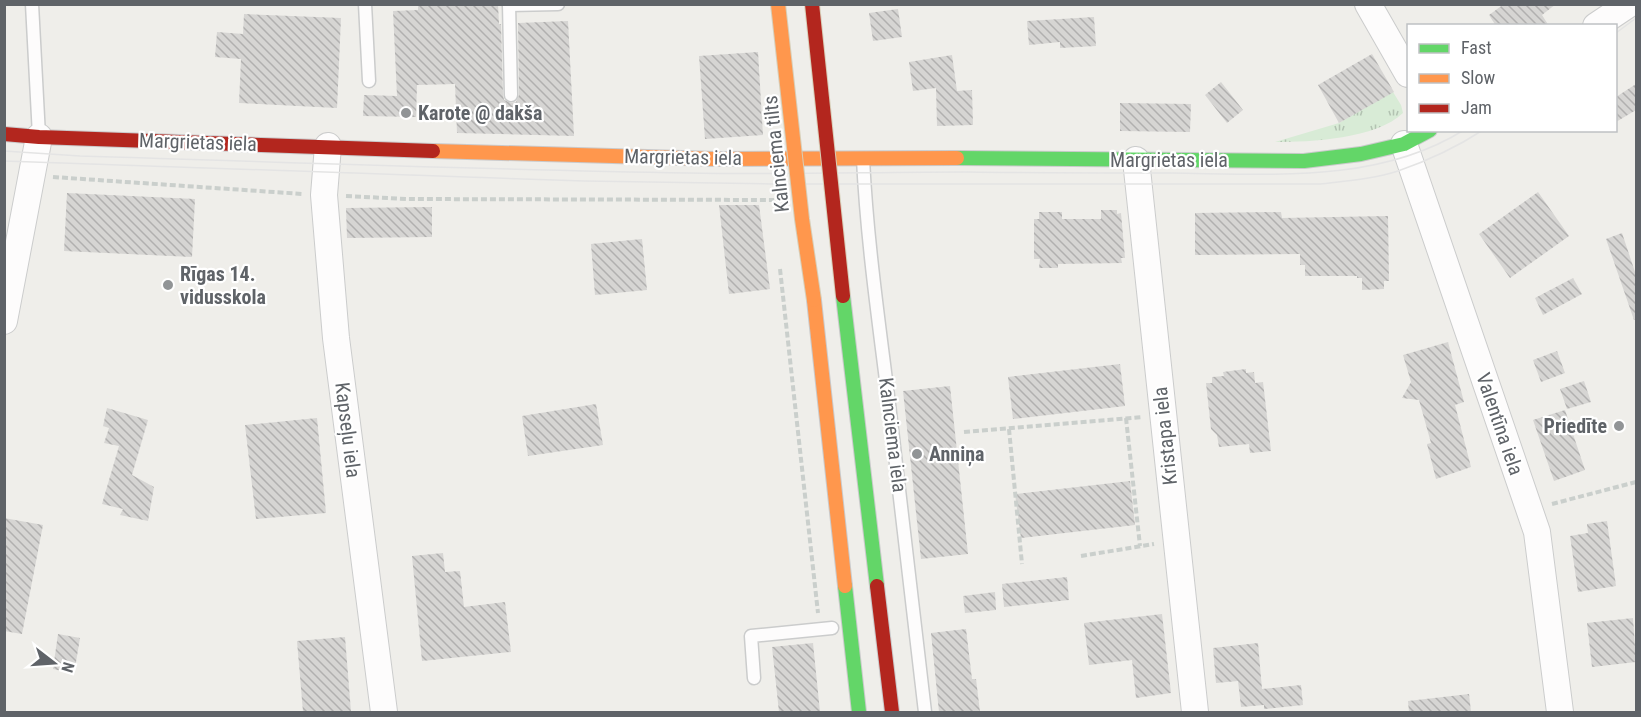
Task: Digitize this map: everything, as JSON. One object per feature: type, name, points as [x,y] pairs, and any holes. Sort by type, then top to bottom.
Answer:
[{"type":"street","points":[[764,4],[771,21],[781,68],[781,158]]},
{"type":"street","name":"Kalnciema tilts","points":[[778,4],[814,300],[859,712]]},
{"type":"street","name":"Kalnciema iela","points":[[814,4],[843,296],[892,712]]},
{"type":"street","points":[[1368,4],[1407,72]]},
{"type":"street","points":[[1599,24],[1629,4]]},
{"type":"street","name":"Margrietas iela","points":[[4,134],[544,155],[717,159],[863,157],[1304,161],[1404,144],[1426,132]]},
{"type":"street","points":[[4,321],[39,137]]},
{"type":"street","name":"Valentīna iela","points":[[1404,144],[1537,532],[1560,712]]},
{"type":"street","name":"Kapseļu iela","points":[[328,146],[324,195],[336,338],[384,712]]},
{"type":"street","name":"Kristapa iela","points":[[1136,160],[1195,712]]},
{"type":"lane","points":[[32,4],[39,137]]},
{"type":"lane","points":[[365,4],[369,81]]},
{"type":"lane","points":[[511,95],[509,5],[558,4]]},
{"type":"lane","points":[[814,4],[832,157]]},
{"type":"lane","points":[[781,68],[822,63]]},
{"type":"lane","name":"Kalnciema iela","points":[[863,157],[873,274],[911,577],[925,712]]},
{"type":"lane","points":[[754,678],[751,636],[826,629]]},
{"type":"path","points":[[774,211],[773,200],[781,158]]},
{"type":"path","points":[[33,176],[418,199],[784,200]]},
{"type":"path","points":[[779,264],[826,629]]},
{"type":"path","points":[[964,432],[1146,416]]},
{"type":"path","points":[[1126,418],[1140,546]]},
{"type":"path","points":[[1008,429],[1022,564]]},
{"type":"path","points":[[1550,505],[1636,482]]},
{"type":"path","points":[[1081,556],[1151,544]]},
{"type":"green space","points":[[1393,92],[1403,113],[1377,128],[1360,134],[1324,140],[1275,142],[1339,123]]},
{"type":"building","points":[[418,4],[498,4],[499,24],[501,24],[503,95],[504,100],[511,103],[516,102],[519,95],[518,23],[568,21],[574,136],[457,133],[455,84],[417,85],[416,117],[363,116],[364,95],[397,96],[393,11],[418,10]]},
{"type":"building","points":[[1504,4],[1556,4],[1542,15],[1548,24],[1495,24],[1489,15]]},
{"type":"building","points":[[898,9],[902,37],[873,41],[869,13]]},
{"type":"building","points":[[244,14],[341,18],[337,108],[239,103],[241,59],[215,57],[217,32],[243,34]]},
{"type":"building","points":[[1094,17],[1096,46],[1060,48],[1060,42],[1029,45],[1027,21]]},
{"type":"building","points":[[758,52],[763,135],[705,139],[699,56]]},
{"type":"building","points":[[1372,54],[1394,92],[1339,123],[1318,85]]},
{"type":"building","points":[[952,55],[957,91],[972,90],[973,125],[937,126],[936,88],[913,91],[909,62]]},
{"type":"building","points":[[1221,82],[1243,110],[1227,123],[1205,95]]},
{"type":"building","points":[[1636,84],[1636,110],[1617,121],[1617,96]]},
{"type":"building","points":[[1120,103],[1191,104],[1190,132],[1120,131]]},
{"type":"building","points":[[1538,192],[1569,236],[1510,278],[1479,234]]},
{"type":"building","points":[[67,193],[195,199],[192,257],[64,251]]},
{"type":"building","points":[[719,205],[759,205],[770,289],[729,294]]},
{"type":"building","points":[[432,207],[432,237],[347,238],[346,208]]},
{"type":"building","points":[[1101,210],[1117,210],[1117,214],[1121,213],[1125,258],[1121,258],[1122,263],[1058,264],[1058,268],[1039,268],[1040,259],[1034,259],[1034,219],[1039,219],[1039,212],[1062,212],[1062,219],[1101,219]]},
{"type":"building","points":[[1281,212],[1282,218],[1388,216],[1389,281],[1384,281],[1384,289],[1362,290],[1362,278],[1357,278],[1357,276],[1305,276],[1305,265],[1300,265],[1300,254],[1195,255],[1195,213]]},
{"type":"building","points":[[1622,233],[1636,275],[1636,319],[1634,320],[1606,239]]},
{"type":"building","points":[[642,239],[647,290],[595,295],[591,244]]},
{"type":"building","points":[[1573,278],[1582,294],[1543,315],[1535,298]]},
{"type":"building","points":[[1448,342],[1464,402],[1455,405],[1471,467],[1436,479],[1427,444],[1431,443],[1419,400],[1402,398],[1411,382],[1403,355]]},
{"type":"building","points":[[1557,351],[1565,373],[1541,382],[1533,360]]},
{"type":"building","points":[[1120,364],[1125,406],[1013,419],[1008,377]]},
{"type":"building","points":[[1246,369],[1246,373],[1254,372],[1255,383],[1263,382],[1271,451],[1250,453],[1249,444],[1219,447],[1217,435],[1211,429],[1206,383],[1212,383],[1212,377],[1224,376],[1223,372]]},
{"type":"building","points":[[1584,381],[1591,402],[1567,409],[1560,389]]},
{"type":"building","points":[[950,386],[968,554],[921,559],[903,391]]},
{"type":"building","points":[[596,404],[603,445],[528,456],[522,416]]},
{"type":"building","points":[[107,408],[148,420],[132,475],[154,487],[148,521],[120,515],[123,509],[102,504],[119,446],[104,443],[109,428],[103,426]]},
{"type":"building","points":[[1565,410],[1585,470],[1554,481],[1533,420]]},
{"type":"building","points":[[317,418],[326,513],[256,519],[245,425]]},
{"type":"building","points":[[1130,481],[1135,525],[1021,538],[1015,494]]},
{"type":"building","points":[[4,518],[43,525],[22,634],[4,631]]},
{"type":"building","points":[[1607,521],[1616,586],[1578,592],[1570,536],[1588,533],[1587,524]]},
{"type":"building","points":[[443,553],[445,572],[460,571],[464,607],[505,602],[511,652],[422,661],[412,556]]},
{"type":"building","points":[[1067,577],[1069,600],[1004,607],[1002,584]]},
{"type":"building","points":[[995,592],[996,610],[965,613],[963,596]]},
{"type":"building","points":[[1162,614],[1171,693],[1136,698],[1132,660],[1089,665],[1084,623]]},
{"type":"building","points":[[1633,618],[1636,662],[1592,667],[1587,623]]},
{"type":"building","points":[[966,629],[972,679],[976,679],[980,712],[939,712],[931,633]]},
{"type":"building","points":[[58,634],[80,638],[74,674],[53,669]]},
{"type":"building","points":[[345,637],[351,712],[303,712],[297,641]]},
{"type":"building","points":[[813,643],[820,712],[779,712],[772,647]]},
{"type":"building","points":[[1258,643],[1262,689],[1301,685],[1303,705],[1264,709],[1264,705],[1241,707],[1238,681],[1216,683],[1213,648]]},
{"type":"building","points":[[1469,694],[1471,712],[1409,712],[1408,701]]},
{"type":"tram line","points":[[1617,32],[1636,18]]},
{"type":"tram line","points":[[4,151],[80,156],[612,172],[1284,174],[1359,168],[1396,160],[1431,147],[1460,132]]},
{"type":"tram line","points":[[4,161],[584,181],[772,184],[1320,184],[1389,174],[1442,153],[1480,132]]},
{"type":"traffic: fast","points":[[957,158],[1304,161],[1361,154],[1404,144],[1426,132]]},
{"type":"traffic: fast","points":[[843,296],[877,586]]},
{"type":"traffic: fast","points":[[845,586],[859,712]]},
{"type":"traffic: slow","points":[[778,4],[802,219],[814,300]]},
{"type":"traffic: slow","points":[[433,151],[717,159],[957,158]]},
{"type":"traffic: slow","points":[[814,300],[845,586]]},
{"type":"traffic: jam","points":[[812,4],[843,296]]},
{"type":"traffic: jam","points":[[4,134],[433,151]]},
{"type":"traffic: jam","points":[[877,586],[892,712]]},
{"type":"place","name":"Karote @ dakša","points":[[406,113]]},
{"type":"place","name":"Rīgas 14. vidusskola","points":[[168,285]]},
{"type":"place","name":"Priedīte","points":[[1619,426]]},
{"type":"place","name":"Anniņa","points":[[917,454]]}]
